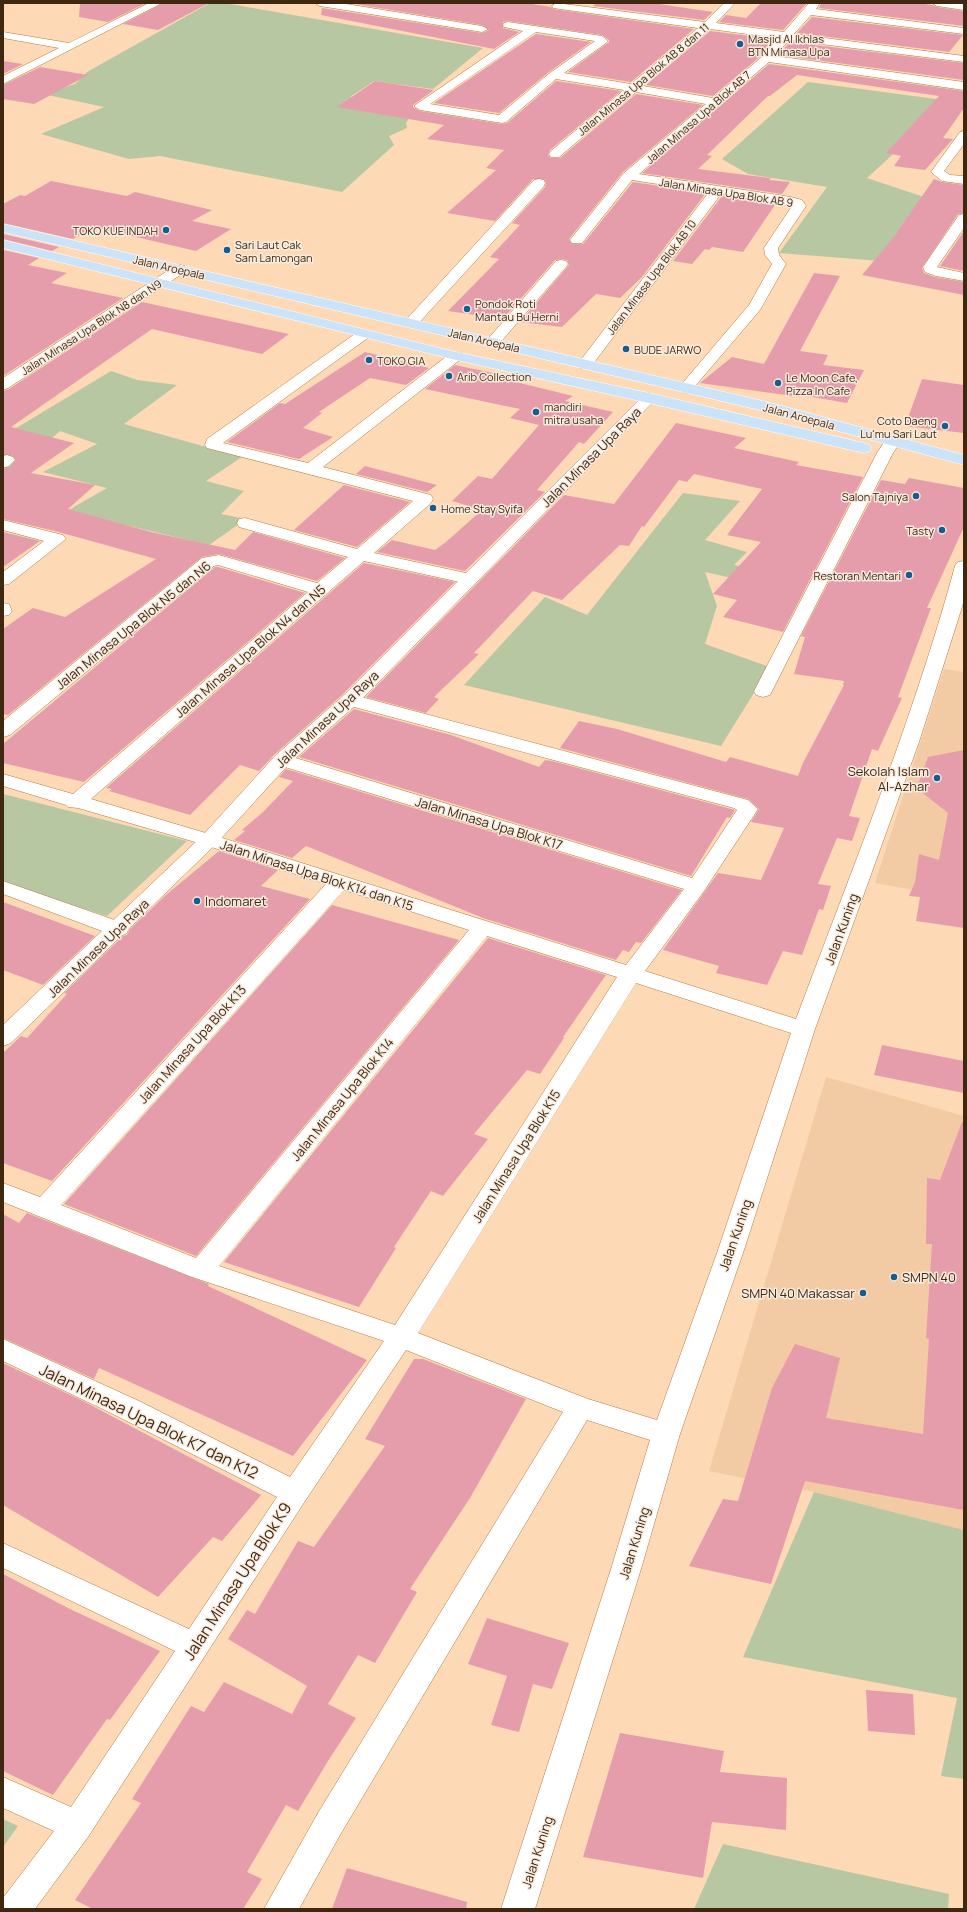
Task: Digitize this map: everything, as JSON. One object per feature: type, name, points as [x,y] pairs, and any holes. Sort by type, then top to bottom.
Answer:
[{"type":"main road","name":"Jalan Aroepala","points":[[3,228],[767,407],[964,472]]},
{"type":"main road","name":"Jalan Aroepala","points":[[3,244],[456,356],[650,398],[889,447],[964,460]]},
{"type":"street","points":[[3,81],[157,3]]},
{"type":"street","points":[[320,3],[482,29]]},
{"type":"street","points":[[358,9],[368,3]]},
{"type":"street","name":"Jalan Minasa Upa Blok AB 8 dan 11","points":[[554,154],[707,26],[730,3]]},
{"type":"street","name":"Jalan Minasa Upa Blok AB 7","points":[[577,240],[629,176],[767,58],[815,3]]},
{"type":"street","points":[[937,3],[964,7]]},
{"type":"street","points":[[557,6],[964,59]]},
{"type":"street","points":[[807,11],[964,31]]},
{"type":"street","points":[[508,25],[602,39],[602,41],[554,75],[502,118],[494,119],[420,105],[533,29]]},
{"type":"street","points":[[3,35],[70,47]]},
{"type":"street","points":[[767,58],[964,86]]},
{"type":"street","points":[[554,75],[716,102]]},
{"type":"street","points":[[964,135],[937,172],[947,178],[964,180]]},
{"type":"street","name":"Jalan Minasa Upa Blok AB 9","points":[[629,176],[799,204],[798,209],[771,248],[772,255],[779,264],[755,307],[686,388]]},
{"type":"street","points":[[411,324],[539,183]]},
{"type":"street","name":"Jalan Minasa Upa Blok AB 10","points":[[585,365],[717,190]]},
{"type":"street","points":[[964,218],[930,266],[930,269],[936,272],[964,277]]},
{"type":"street","points":[[493,342],[561,264]]},
{"type":"street","name":"Jalan Minasa Upa Blok N8 dan N9","points":[[3,385],[180,269]]},
{"type":"street","points":[[364,334],[213,442],[215,447],[311,469],[456,356]]},
{"type":"street","name":"Jalan Minasa Upa Raya","points":[[3,1038],[209,840],[282,760],[350,700],[650,398]]},
{"type":"street","points":[[763,691],[889,447]]},
{"type":"street","name":"Jalan Minasa Upa Blok N4 dan N5","points":[[75,802],[425,499],[311,469]]},
{"type":"street","points":[[246,523],[361,555],[469,579]]},
{"type":"street","points":[[3,525],[57,539],[3,580]]},
{"type":"street","name":"Jalan Minasa Upa Blok N5 dan N6","points":[[3,731],[208,562],[219,560],[321,590]]},
{"type":"street","name":"Jalan Kuning","points":[[518,1909],[626,1569],[666,1434],[730,1253],[804,1029],[909,742],[953,607],[964,566]]},
{"type":"street","name":"Jalan Minasa Upa Blok K15","points":[[350,700],[746,806],[748,809],[697,886],[630,975],[401,1337]]},
{"type":"street","name":"Jalan Minasa Upa Blok K17","points":[[282,760],[697,886]]},
{"type":"street","name":"Jalan Minasa Upa Blok K14 dan K15","points":[[3,780],[209,840],[630,975],[804,1029]]},
{"type":"street","name":"Jalan Minasa Upa Blok K13","points":[[45,1207],[339,882]]},
{"type":"street","points":[[3,887],[118,929]]},
{"type":"street","name":"Jalan Minasa Upa Blok K14","points":[[201,1270],[483,928]]},
{"type":"street","points":[[3,1192],[45,1207],[201,1270],[401,1337],[580,1407],[666,1434]]},
{"type":"street","name":"Jalan Minasa Upa Blok K9","points":[[15,1909],[76,1826],[295,1493],[401,1337]]},
{"type":"street","name":"Jalan Minasa Upa Blok K7 dan K12","points":[[3,1349],[129,1409],[295,1493]]},
{"type":"street","points":[[281,1909],[329,1824],[580,1407]]},
{"type":"street","points":[[3,1555],[194,1646]]},
{"type":"street","points":[[3,1792],[76,1826]]},
{"type":"shaded area","name":"Sekolah Islam Al-Azhar","points":[[944,669],[964,672],[964,899],[875,883]]},
{"type":"shaded area","name":"SMPN 40 Makassar","points":[[826,1077],[964,1116],[964,1530],[814,1492],[709,1471]]},
{"type":"green space","points":[[210,3],[224,3],[483,48],[433,89],[374,81],[350,97],[386,106],[411,116],[406,123],[407,128],[389,136],[394,145],[342,192],[160,156],[129,159],[41,134],[104,107],[43,94],[75,84],[87,72]]},
{"type":"green space","points":[[808,82],[951,101],[867,178],[924,197],[881,261],[779,253],[827,187],[748,174],[722,159]]},
{"type":"green space","points":[[111,371],[137,380],[177,385],[124,424],[242,457],[206,481],[244,491],[221,514],[246,519],[209,545],[67,511],[107,488],[43,472],[97,444],[60,431],[14,471],[3,468],[3,436]]},
{"type":"green space","points":[[683,493],[740,501],[705,540],[747,552],[734,565],[802,576],[773,587],[705,572],[717,606],[705,644],[770,667],[721,746],[464,685],[545,597],[587,615]]},
{"type":"green space","points":[[3,794],[187,841],[107,916],[3,883]]},
{"type":"green space","points":[[814,1492],[964,1530],[964,1779],[941,1776],[957,1698],[743,1657]]},
{"type":"green space","points":[[3,1819],[18,1826],[3,1847]]},
{"type":"green space","points":[[723,1844],[949,1894],[948,1909],[694,1909]]},
{"type":"building","points":[[80,3],[146,3],[108,22],[79,17]]},
{"type":"building","points":[[163,3],[209,3],[158,30],[123,24]]},
{"type":"building","points":[[349,3],[526,3],[551,7],[553,9],[694,29],[631,82],[568,72],[609,42],[609,40],[602,35],[508,21],[503,22],[503,28],[519,32],[494,49],[321,15],[322,8],[482,33],[489,30],[482,25]]},
{"type":"building","points":[[597,3],[652,3],[713,12],[704,20],[593,6]]},
{"type":"building","points":[[761,3],[807,3],[783,30],[719,22],[726,15],[746,18]]},
{"type":"building","points":[[821,3],[919,3],[932,5],[964,11],[964,26],[819,8]]},
{"type":"building","points":[[812,17],[963,35],[949,52],[797,33]]},
{"type":"building","points":[[710,31],[775,39],[762,55],[713,96],[646,85]]},
{"type":"building","points":[[536,34],[591,42],[549,72],[499,113],[434,103]]},
{"type":"building","points":[[790,42],[964,63],[964,80],[778,55]]},
{"type":"building","points":[[3,61],[23,64],[3,74]]},
{"type":"building","points":[[769,64],[964,91],[964,108],[943,138],[953,139],[925,170],[894,166],[901,156],[886,153],[939,96],[797,75],[768,96],[707,155],[712,156],[698,169],[771,178],[769,180],[790,182],[782,194],[642,173]]},
{"type":"building","points":[[40,67],[88,75],[34,104],[3,99],[3,85]]},
{"type":"building","points":[[375,81],[434,90],[413,105],[413,107],[420,111],[502,124],[507,123],[556,81],[621,91],[550,150],[548,155],[551,158],[560,158],[636,94],[703,105],[623,172],[569,239],[572,244],[583,244],[633,182],[706,193],[642,277],[620,298],[596,294],[562,327],[520,322],[569,265],[567,260],[561,259],[555,260],[503,319],[448,311],[499,259],[490,257],[520,225],[512,223],[545,187],[546,183],[544,179],[533,179],[495,221],[447,213],[496,170],[486,168],[504,150],[427,139],[444,125],[337,107]]},
{"type":"building","points":[[934,179],[942,182],[964,185],[964,213],[958,214],[922,268],[924,273],[935,277],[964,282],[964,295],[862,275],[898,232]]},
{"type":"building","points":[[51,181],[127,196],[135,192],[212,210],[192,221],[231,229],[196,251],[93,227],[73,239],[3,223],[3,204],[20,195],[25,196]]},
{"type":"building","points":[[722,196],[775,205],[743,252],[712,247],[709,250],[705,249],[692,264],[673,261]]},
{"type":"building","points":[[964,231],[964,271],[940,266]]},
{"type":"building","points":[[3,234],[59,247],[52,251],[3,239]]},
{"type":"building","points":[[3,250],[39,258],[28,265],[67,273],[51,283],[123,298],[3,376]]},
{"type":"building","points":[[814,273],[840,276],[800,351],[828,355],[823,365],[864,370],[847,403],[801,395],[800,397],[700,383],[732,357],[764,364]]},
{"type":"building","points":[[142,302],[289,334],[262,354],[152,329],[11,427],[74,443],[31,473],[95,485],[68,509],[151,532],[235,550],[253,532],[345,558],[317,581],[219,554],[202,557],[8,715],[3,714],[3,629],[33,608],[65,617],[156,559],[55,531],[3,519],[3,469],[10,467],[16,460],[13,456],[3,454],[3,391],[9,389]]},
{"type":"building","points":[[365,352],[429,368],[406,385],[370,378],[319,412],[322,413],[303,428],[333,437],[299,459],[227,442],[280,403],[285,404]]},
{"type":"building","points":[[455,365],[520,379],[516,382],[573,396],[565,401],[613,412],[584,444],[579,442],[537,490],[545,492],[465,571],[377,552],[392,540],[435,550],[446,542],[482,510],[452,501],[478,476],[492,479],[539,425],[510,418],[520,409],[425,389]]},
{"type":"building","points":[[922,379],[964,385],[964,433],[905,426]]},
{"type":"building","points":[[676,423],[746,438],[734,448],[799,462],[796,465],[863,477],[783,632],[723,617],[737,600],[713,594],[761,542],[727,535],[762,489],[694,474],[687,482],[679,480],[644,527],[642,526],[629,546],[620,545],[562,600],[533,591],[474,653],[479,654],[434,697],[439,699],[426,713],[366,697],[564,495],[614,504]]},
{"type":"building","points":[[365,466],[437,485],[427,492],[356,474]]},
{"type":"building","points":[[909,478],[964,488],[964,527],[927,608],[931,608],[898,697],[902,698],[878,751],[872,749],[849,816],[860,818],[852,841],[837,838],[818,884],[831,886],[823,910],[819,909],[802,955],[783,951],[767,985],[716,973],[719,966],[663,950],[718,873],[761,880],[784,828],[751,822],[759,809],[748,799],[560,748],[579,721],[617,729],[726,762],[730,757],[798,776],[803,763],[844,685],[844,681],[794,674],[805,637],[801,636],[881,480],[905,484]]},
{"type":"building","points":[[344,485],[410,502],[357,547],[294,530]]},
{"type":"building","points":[[3,532],[40,541],[3,567]]},
{"type":"building","points":[[364,563],[455,582],[342,695],[274,755],[259,771],[240,765],[190,815],[109,791],[112,789],[106,788]]},
{"type":"building","points":[[215,567],[305,593],[84,782],[3,763],[3,744]]},
{"type":"building","points":[[354,709],[451,735],[539,767],[545,760],[552,761],[735,810],[730,818],[727,817],[691,876],[299,757]]},
{"type":"building","points":[[964,750],[964,928],[916,921],[920,897],[909,896],[915,882],[919,854],[939,860],[948,813],[919,790],[919,782],[928,757]]},
{"type":"building","points":[[286,769],[682,890],[641,943],[636,942],[629,952],[623,950],[616,960],[483,918],[306,846],[292,858],[234,840],[245,831],[242,830],[263,812],[293,781],[279,777]]},
{"type":"building","points":[[219,851],[278,870],[261,886],[310,899],[52,1181],[3,1163],[3,1053],[21,1036],[27,1038],[67,994],[64,993],[123,936],[127,935],[130,929],[167,894]]},
{"type":"building","points":[[3,902],[95,936],[43,985],[3,970]]},
{"type":"building","points":[[332,905],[459,940],[196,1256],[64,1204]]},
{"type":"building","points":[[488,938],[606,975],[563,1037],[564,1038],[540,1074],[527,1070],[474,1134],[488,1139],[443,1196],[431,1191],[394,1247],[396,1248],[359,1307],[224,1262]]},
{"type":"building","points":[[882,1045],[964,1061],[964,1093],[874,1075]]},
{"type":"building","points":[[962,1122],[964,1123],[964,1510],[805,1481],[771,1584],[689,1566],[723,1499],[738,1501],[772,1388],[795,1344],[840,1358],[826,1418],[923,1434],[929,1339],[926,1338],[932,1244],[926,1244],[927,1178],[940,1180]]},
{"type":"building","points":[[27,1213],[209,1284],[208,1286],[367,1360],[293,1456],[99,1368],[94,1379],[3,1338],[3,1214],[19,1223]]},
{"type":"building","points":[[414,1359],[423,1359],[526,1399],[470,1498],[410,1589],[417,1592],[375,1663],[358,1655],[328,1704],[356,1718],[298,1811],[286,1805],[247,1872],[262,1879],[243,1909],[93,1909],[75,1900],[141,1803],[132,1799],[191,1706],[204,1712],[224,1682],[292,1714],[307,1686],[228,1639],[247,1610],[255,1614],[298,1541],[314,1547],[385,1446],[365,1439]]},
{"type":"building","points":[[3,1363],[83,1401],[261,1495],[222,1541],[213,1537],[158,1597],[3,1505]]},
{"type":"building","points":[[3,1574],[70,1609],[160,1651],[110,1720],[107,1719],[53,1795],[3,1771]]},
{"type":"building","points":[[487,1618],[569,1643],[552,1689],[533,1684],[519,1732],[491,1725],[507,1676],[468,1664]]},
{"type":"building","points":[[866,1690],[913,1694],[915,1735],[868,1731]]},
{"type":"building","points":[[620,1733],[724,1751],[720,1772],[787,1778],[786,1830],[712,1822],[703,1878],[583,1857]]},
{"type":"building","points":[[347,1868],[467,1902],[466,1909],[332,1909]]},
{"type":"place","name":"Masjid Al Ikhlas BTN Minasa Upa","points":[[740,44]]},
{"type":"place","name":"TOKO KUE INDAH","points":[[166,230]]},
{"type":"place","name":"Sari Laut Cak Sam Lamongan","points":[[227,250]]},
{"type":"place","name":"Pondok Roti Mantau Bu Herni","points":[[467,309]]},
{"type":"place","name":"BUDE JARWO","points":[[626,349]]},
{"type":"place","name":"TOKO GIA","points":[[369,360]]},
{"type":"place","name":"Arib Collection","points":[[449,376]]},
{"type":"place","name":"Le Moon Cafe, Pizza In Cafe","points":[[778,383]]},
{"type":"place","name":"mandiri mitra usaha","points":[[536,412]]},
{"type":"place","name":"Coto Daeng Lu'mu Sari Laut","points":[[945,426]]},
{"type":"place","name":"Salon Tajniya","points":[[916,496]]},
{"type":"place","name":"Home Stay Syifa","points":[[433,508]]},
{"type":"place","name":"Tasty","points":[[942,530]]},
{"type":"place","name":"Restoran Mentari","points":[[909,575]]},
{"type":"place","name":"Sekolah Islam Al-Azhar","points":[[937,778]]},
{"type":"place","name":"Indomaret","points":[[197,901]]},
{"type":"place","name":"SMPN 40","points":[[894,1277]]},
{"type":"place","name":"SMPN 40 Makassar","points":[[863,1293]]}]
